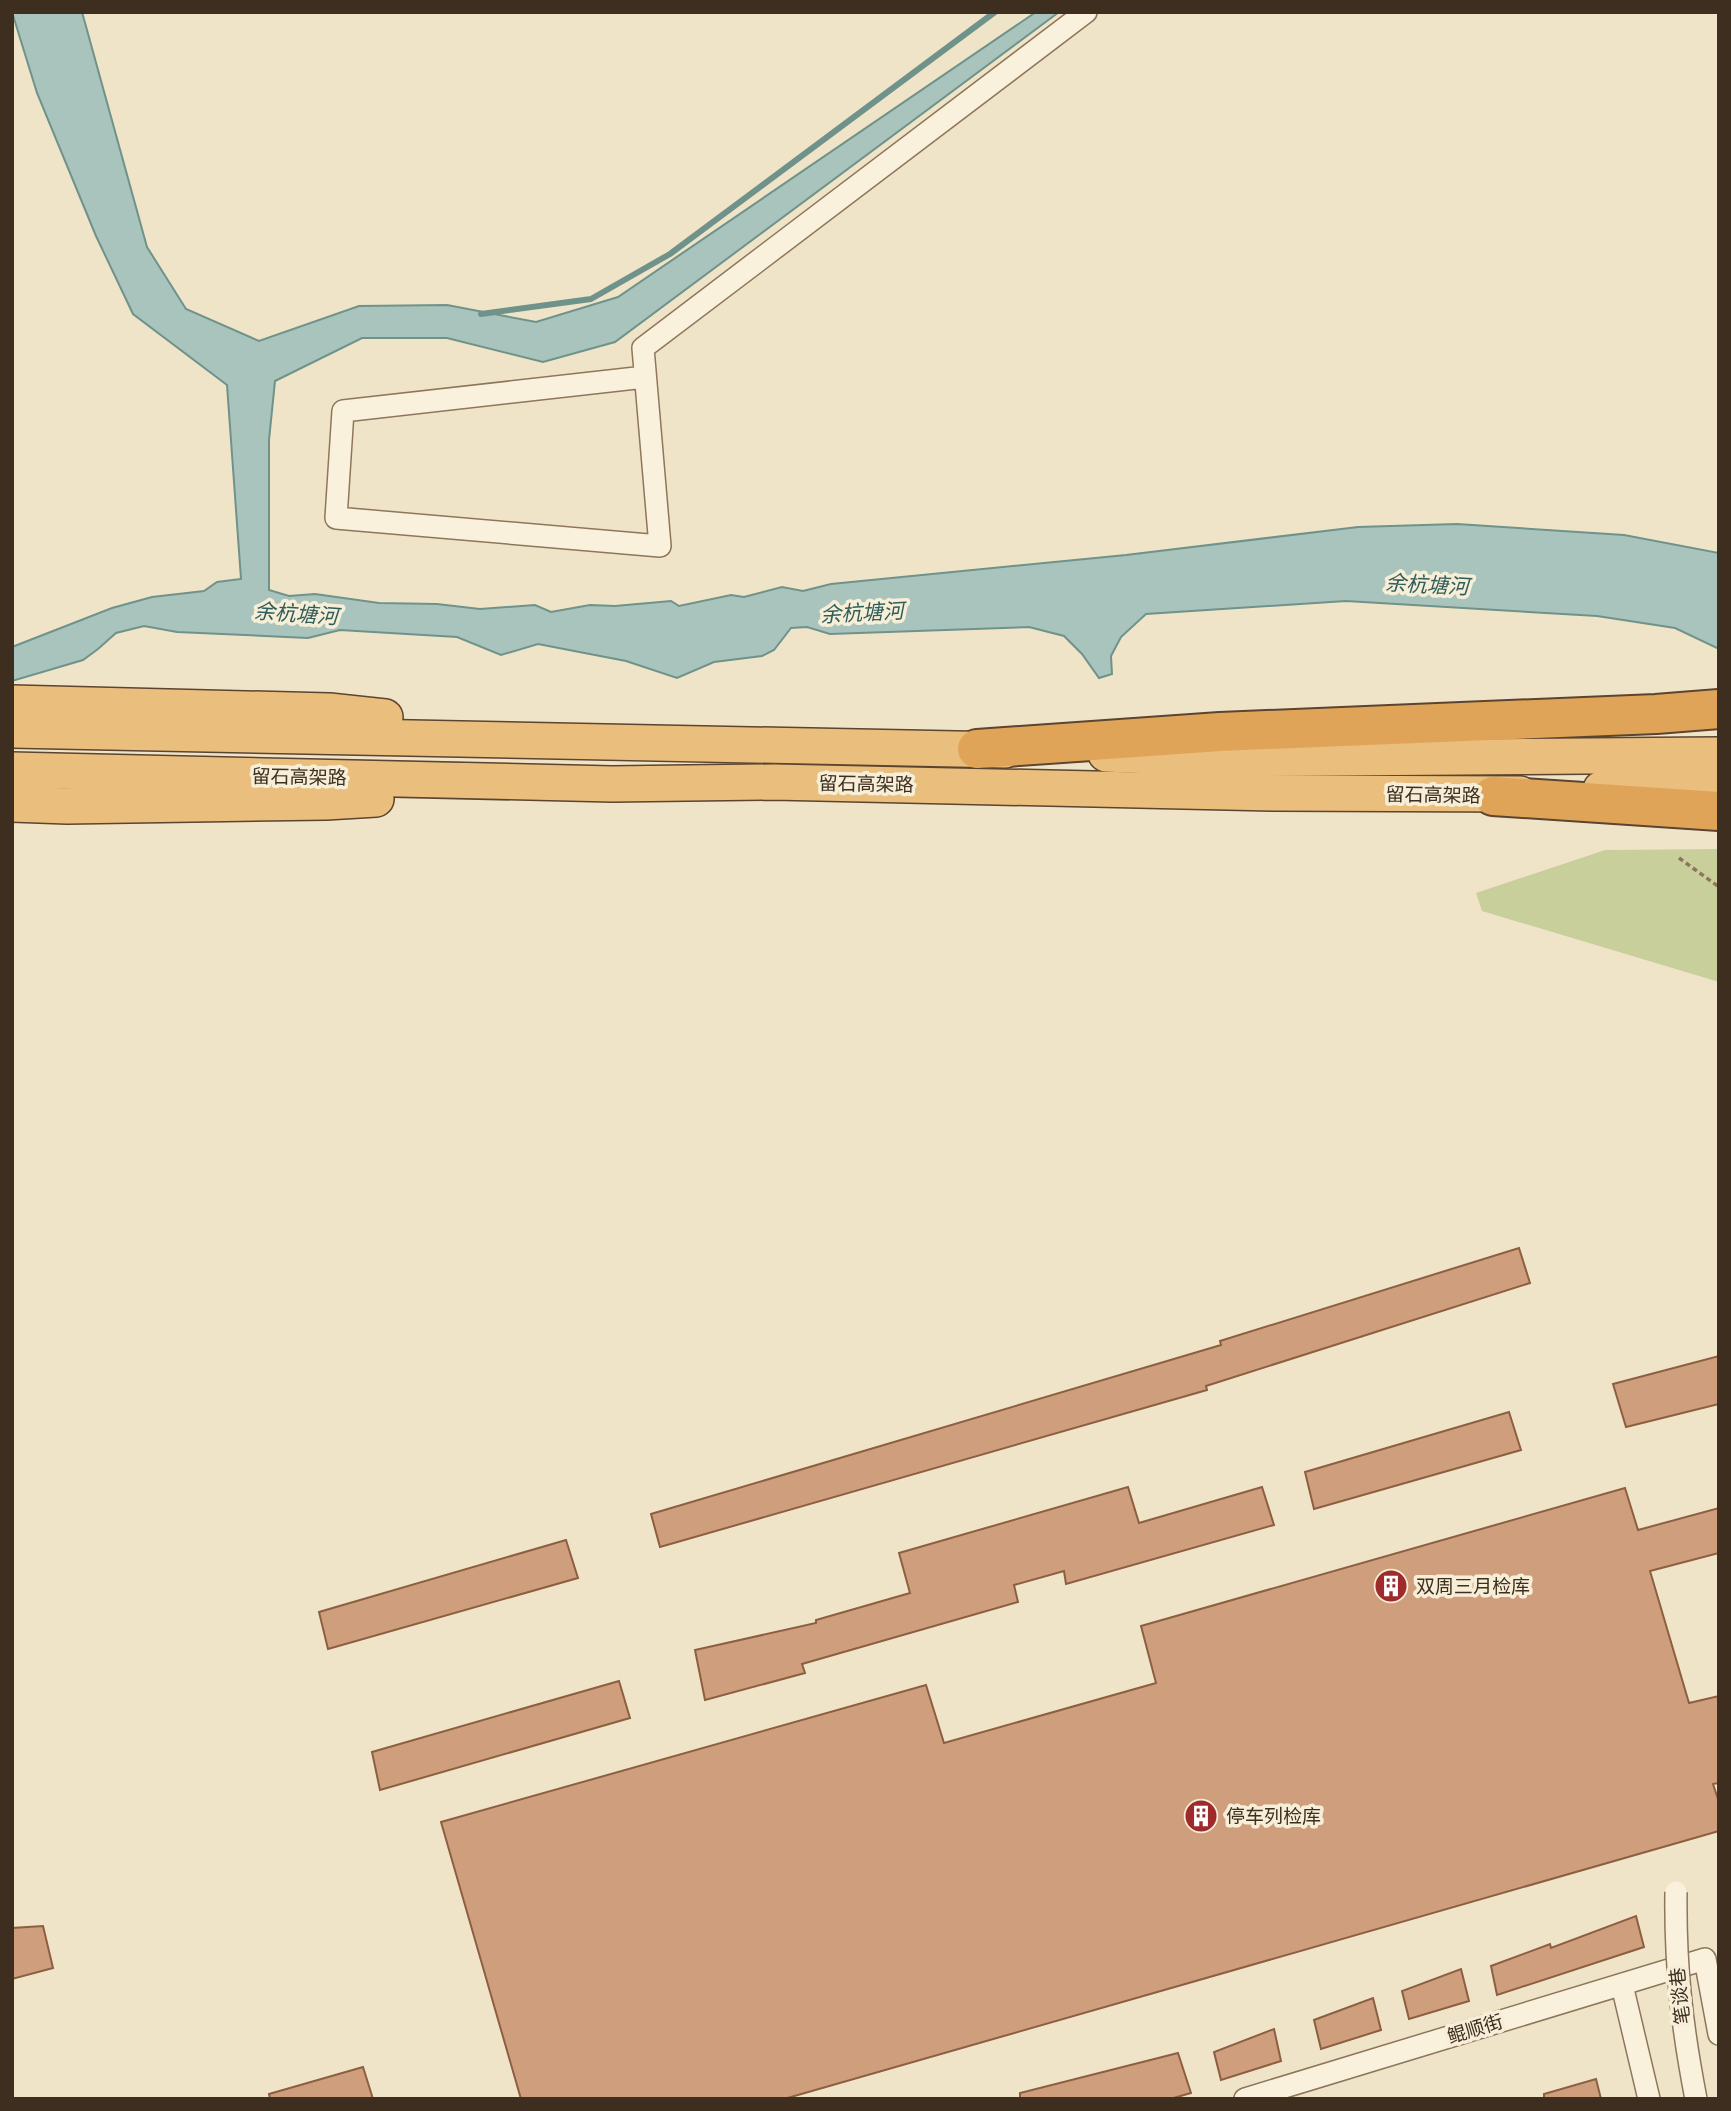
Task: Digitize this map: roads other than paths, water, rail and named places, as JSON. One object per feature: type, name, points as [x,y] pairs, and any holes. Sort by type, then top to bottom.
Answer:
[{"type":"highway","points":[[12,703],[329,711],[625,743]]},
{"type":"highway","points":[[977,749],[1220,732],[1719,709]]},
{"type":"highway","name":"留石高架路","points":[[12,730],[977,749],[1222,759],[1719,755]]},
{"type":"highway","name":"留石高架路","points":[[12,770],[612,784],[774,782],[1493,796],[1719,783]]},
{"type":"highway","points":[[12,804],[67,806],[326,802],[612,784]]},
{"type":"highway","points":[[1493,796],[1719,811]]},
{"type":"street","points":[[645,377],[343,411],[335,518],[660,546],[643,348],[1086,12]]},
{"type":"street","name":"笔谈巷","points":[[1676,1892],[1675,1951],[1682,2027],[1696,2099]]},
{"type":"street","name":"笔谈巷","points":[[1705,1959],[1719,2034]]},
{"type":"street","name":"鲲顺街","points":[[1245,2099],[1705,1959]]},
{"type":"street","points":[[1622,1985],[1649,2099]]},
{"type":"water","name":"余杭塘河","points":[[12,12],[82,12],[147,247],[186,309],[259,341],[359,306],[447,305],[536,322],[618,297],[1036,12],[1059,12],[615,342],[543,362],[447,338],[362,338],[275,381],[269,440],[269,590],[289,596],[315,594],[379,603],[437,604],[480,609],[535,605],[551,612],[590,605],[615,606],[671,601],[679,606],[731,595],[744,597],[782,587],[803,591],[831,584],[1126,555],[1358,527],[1457,524],[1624,535],[1719,553],[1719,649],[1675,628],[1597,616],[1346,601],[1146,614],[1121,637],[1111,656],[1112,674],[1099,678],[1082,654],[1064,636],[1029,627],[830,634],[807,627],[791,628],[774,650],[762,656],[714,662],[677,678],[626,661],[538,644],[501,655],[457,637],[340,630],[308,638],[177,632],[144,626],[116,633],[83,660],[12,681],[12,647],[112,608],[152,597],[204,591],[217,582],[241,579],[227,385],[133,314],[96,236],[37,93]]},
{"type":"waterway","points":[[481,314],[591,299],[670,254],[995,12]]},
{"type":"place","name":"双周三月检库","points":[[1391,1586]]},
{"type":"place","name":"停车列检库","points":[[1201,1816]]}]
